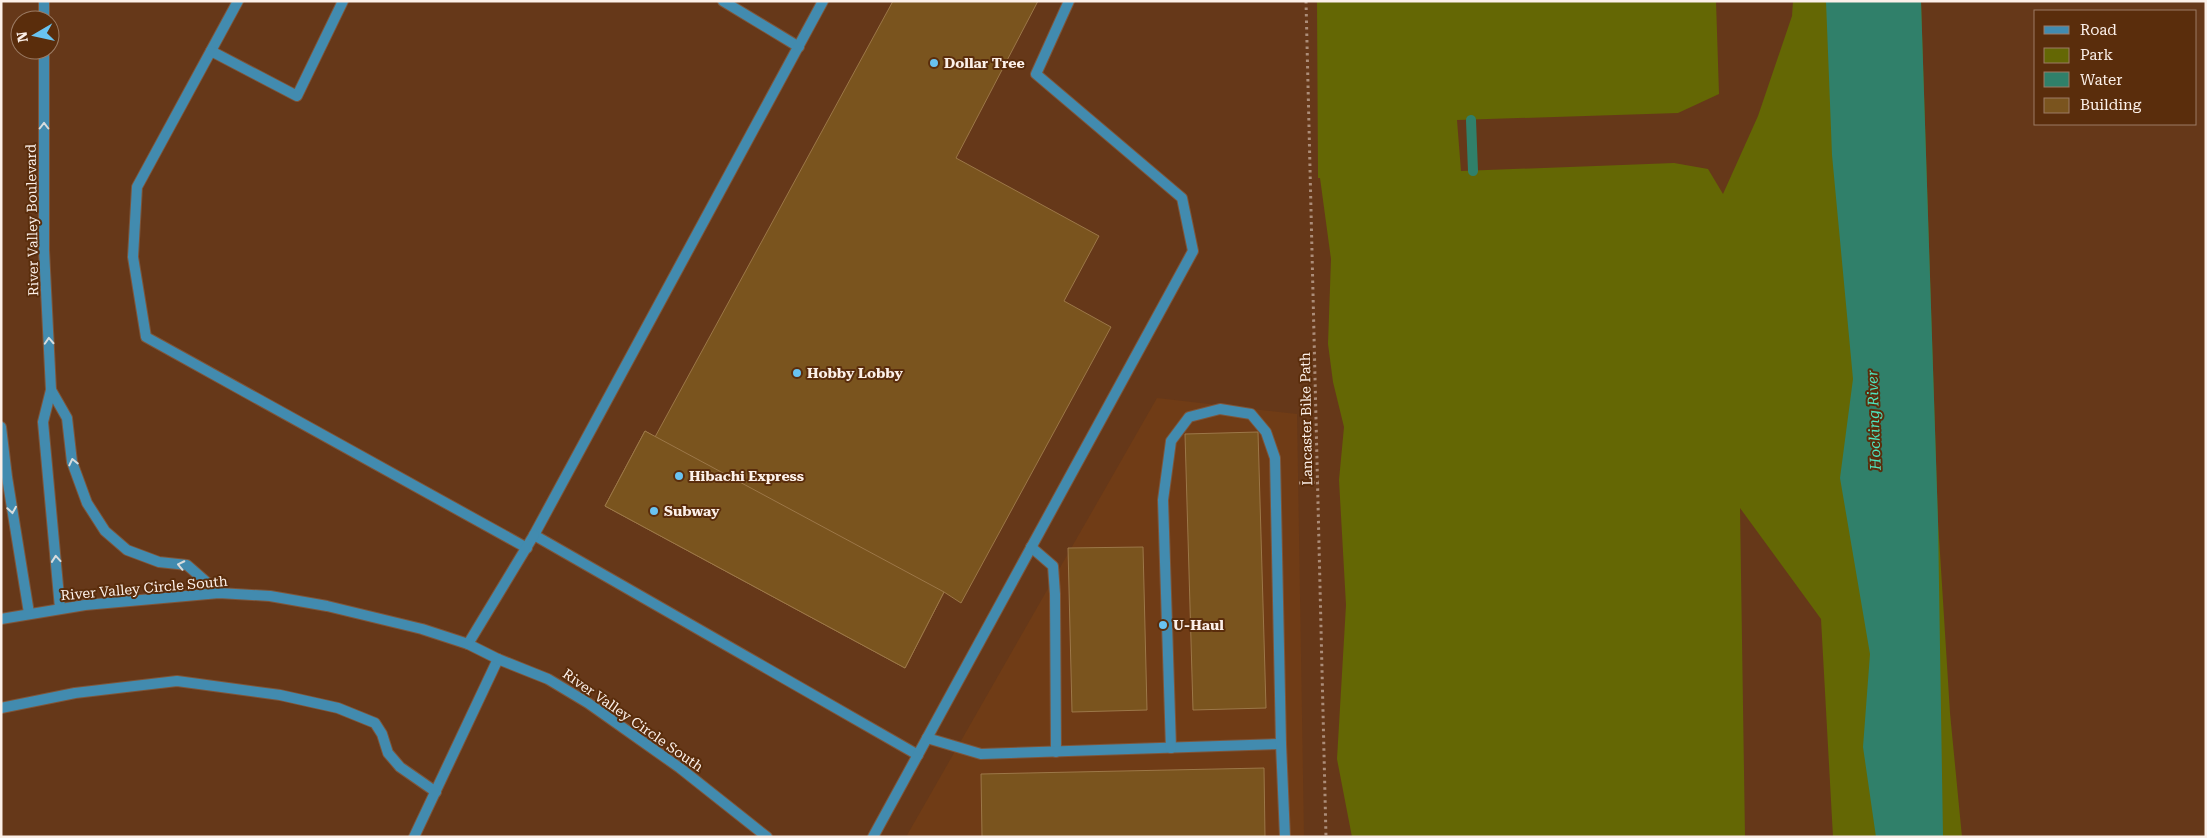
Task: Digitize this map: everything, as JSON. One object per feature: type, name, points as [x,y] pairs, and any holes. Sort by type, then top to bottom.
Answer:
[{"type":"street","points":[[238,1],[137,187],[133,256],[146,337],[527,548]]},
{"type":"street","points":[[211,50],[297,96],[343,1]]},
{"type":"street","points":[[723,1],[799,46]]},
{"type":"street","points":[[468,644],[527,548],[823,1]]},
{"type":"street","points":[[873,837],[1193,251],[1182,198],[1036,74],[1069,1]]},
{"type":"street","name":"River Valley Boulevard","points":[[44,60],[44,250],[51,390],[43,422],[60,608]]},
{"type":"street","name":"River Valley Boulevard","points":[[51,390],[67,418],[72,462],[87,503],[105,530],[127,550],[158,562],[187,565],[219,593]]},
{"type":"street","points":[[1171,748],[1163,500],[1171,441],[1189,416],[1220,409],[1251,414],[1266,432],[1275,458],[1281,744],[1285,837]]},
{"type":"street","points":[[1,427],[29,614]]},
{"type":"street","points":[[534,535],[918,755]]},
{"type":"street","points":[[1031,548],[1053,566],[1055,594],[1056,752]]},
{"type":"street","name":"River Valley Circle South","points":[[1,619],[60,608],[219,593],[270,596],[327,606],[422,629],[468,644],[498,659],[548,678],[588,703],[680,768],[767,837]]},
{"type":"street","points":[[414,837],[498,659]]},
{"type":"street","points":[[1,708],[75,692],[177,680],[280,696],[338,708],[375,723],[382,734],[388,753],[400,767],[436,792]]},
{"type":"street","points":[[927,738],[981,754],[1281,744]]},
{"type":"path","name":"Lancaster Bike Path","points":[[1306,1],[1326,837]]},
{"type":"shaded area","name":"U-Haul","points":[[1157,398],[1297,414],[1304,837],[906,837]]},
{"type":"green space","points":[[1317,1],[1716,1],[1719,94],[1678,113],[1457,120],[1461,171],[1674,163],[1708,169],[1723,194],[1758,116],[1792,16],[1793,1],[1921,1],[1938,521],[1950,713],[1962,837],[1833,837],[1821,619],[1740,508],[1745,837],[1352,837],[1337,759],[1346,605],[1339,480],[1344,427],[1333,382],[1328,344],[1331,259],[1320,178],[1318,178]]},
{"type":"water","name":"Hocking River","points":[[1826,1],[1921,1],[1938,521],[1943,837],[1876,837],[1863,747],[1870,654],[1840,478],[1853,379],[1832,155]]},
{"type":"building","points":[[893,1],[1038,1],[956,158],[1099,236],[1064,301],[1111,327],[961,603],[944,592],[905,668],[605,506],[645,431],[655,437]]},
{"type":"building","points":[[645,431],[944,592],[905,668],[605,506]]},
{"type":"building","points":[[1258,432],[1266,708],[1193,710],[1185,434]]},
{"type":"building","points":[[1143,547],[1147,710],[1072,712],[1068,548]]},
{"type":"building","points":[[1264,768],[1265,837],[982,837],[981,774]]},
{"type":"waterway","points":[[1471,120],[1473,171]]},
{"type":"place","name":"Dollar Tree","points":[[934,63]]},
{"type":"place","name":"Hobby Lobby","points":[[797,373]]},
{"type":"place","name":"Hibachi Express","points":[[679,476]]},
{"type":"place","name":"Subway","points":[[654,511]]},
{"type":"place","name":"U-Haul","points":[[1163,625]]}]
